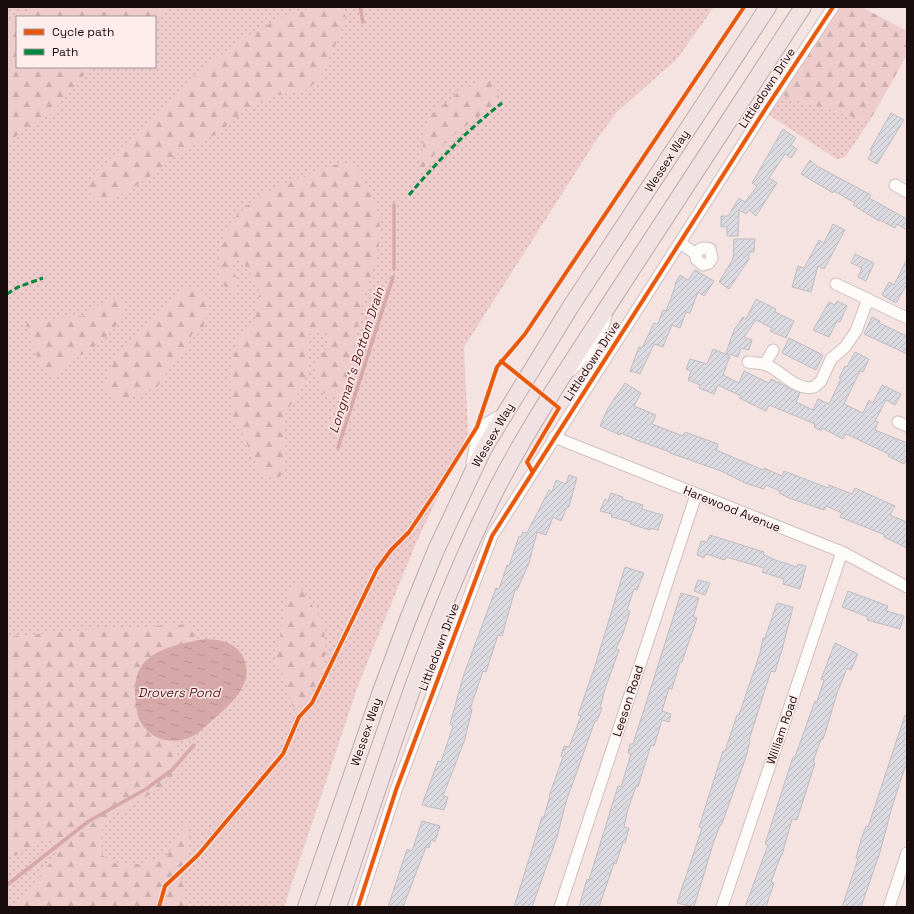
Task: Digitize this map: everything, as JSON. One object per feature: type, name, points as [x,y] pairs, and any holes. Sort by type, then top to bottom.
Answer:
[{"type":"highway","name":"Wessex Way","points":[[306,907],[380,694],[408,620],[436,550],[470,476],[505,413],[571,306],[768,7]]},
{"type":"highway","points":[[338,907],[403,718],[462,561],[510,464],[561,379],[803,7]]},
{"type":"street","name":"Littledown Drive","points":[[358,907],[396,790],[492,536],[554,437],[833,7]]},
{"type":"street","points":[[895,185],[907,192]]},
{"type":"street","points":[[680,243],[696,254]]},
{"type":"street","points":[[836,284],[907,318]]},
{"type":"street","points":[[748,362],[765,364],[805,387],[810,388],[818,385],[831,359],[844,347],[856,331],[868,299]]},
{"type":"street","points":[[765,364],[772,350]]},
{"type":"street","name":"Harewood Avenue","points":[[554,437],[696,495],[842,552],[907,587]]},
{"type":"street","name":"Leeson Road","points":[[560,907],[696,495]]},
{"type":"street","name":"William Road","points":[[722,907],[842,552]]},
{"type":"street","points":[[889,907],[907,853]]},
{"type":"green space","points":[[7,7],[714,7],[677,59],[617,112],[597,139],[464,347],[468,433],[416,543],[359,683],[284,907],[7,907]]},
{"type":"green space","points":[[36,7],[169,7],[156,19],[156,16],[16,16],[16,68],[90,68],[50,115],[33,123],[7,143],[7,20]]},
{"type":"green space","points":[[315,7],[340,7],[346,16],[338,39],[319,80],[306,90],[278,95],[252,104],[217,134],[184,149],[147,179],[110,201],[90,198],[91,177],[199,72],[239,41],[281,17]]},
{"type":"green space","points":[[837,7],[862,7],[907,31],[907,55],[869,122],[782,95]]},
{"type":"green space","points":[[486,79],[496,88],[499,97],[485,112],[445,143],[418,175],[428,116],[469,86]]},
{"type":"green space","points":[[782,95],[869,122],[845,157],[839,159],[835,158],[769,115]]},
{"type":"green space","points":[[335,165],[351,165],[365,182],[378,212],[380,223],[377,254],[358,322],[350,389],[338,396],[323,393],[318,380],[316,365],[327,349],[327,328],[317,333],[309,334],[307,373],[302,388],[286,412],[284,432],[286,451],[284,466],[279,479],[267,477],[257,467],[242,432],[232,417],[230,375],[236,342],[254,325],[260,291],[243,261],[235,260],[231,267],[236,277],[237,288],[232,295],[224,285],[220,276],[220,260],[223,238],[226,229],[236,216],[261,196],[275,188]]},
{"type":"green space","points":[[191,288],[202,290],[208,297],[208,313],[203,328],[194,331],[189,340],[187,351],[173,364],[157,387],[121,401],[112,398],[104,386],[114,363],[123,348],[135,335],[152,322],[177,295]]},
{"type":"green space","points":[[121,297],[126,307],[114,329],[93,348],[72,359],[53,376],[36,355],[30,332],[26,325],[29,321],[84,316],[107,300]]},
{"type":"green space","points":[[298,585],[323,621],[326,649],[321,675],[308,698],[294,710],[282,672],[274,665],[289,592]]},
{"type":"green space","points":[[192,624],[196,634],[192,641],[167,649],[159,738],[174,741],[179,770],[157,790],[104,821],[101,835],[102,855],[113,863],[138,864],[166,857],[186,823],[190,834],[188,861],[178,875],[185,889],[186,907],[13,907],[21,900],[56,855],[53,840],[40,839],[15,856],[7,849],[7,637],[84,630]]},
{"type":"water","name":"Drovers Pond","points":[[207,639],[227,642],[235,647],[242,655],[246,667],[246,678],[242,689],[226,708],[198,733],[191,737],[174,741],[159,738],[151,734],[140,721],[136,704],[136,678],[143,664],[156,653],[164,649]]},
{"type":"building","points":[[891,113],[904,120],[877,164],[868,159],[872,151],[870,150]]},
{"type":"building","points":[[783,129],[796,138],[791,145],[797,149],[791,158],[785,154],[769,178],[777,183],[756,216],[749,210],[746,214],[739,210],[738,236],[727,236],[727,227],[721,227],[721,216],[728,216],[739,198],[745,202],[757,186],[752,183]]},
{"type":"building","points":[[810,160],[817,166],[871,195],[869,198],[907,219],[907,230],[897,224],[895,228],[880,220],[879,221],[853,205],[855,203],[834,191],[833,193],[801,174]]},
{"type":"building","points":[[833,224],[845,230],[824,269],[818,266],[811,292],[792,287],[798,266],[804,268],[819,240],[824,243]]},
{"type":"building","points":[[734,239],[755,239],[754,252],[749,252],[749,259],[729,289],[719,282],[733,259]]},
{"type":"building","points":[[855,254],[874,263],[866,281],[858,277],[862,268],[851,263]]},
{"type":"building","points":[[907,259],[907,284],[896,303],[882,295],[889,282],[894,285]]},
{"type":"building","points":[[695,270],[714,281],[704,296],[698,292],[690,313],[686,312],[680,328],[672,325],[663,347],[654,344],[640,374],[630,371],[639,347],[642,348],[654,323],[658,324],[663,310],[666,311],[676,284],[675,283],[680,275],[688,280]]},
{"type":"building","points":[[756,299],[776,309],[775,312],[794,321],[786,338],[770,331],[772,328],[756,320],[744,337],[752,340],[749,350],[741,348],[738,357],[726,353],[734,330],[743,317],[746,319]]},
{"type":"building","points":[[837,301],[847,306],[840,322],[837,321],[829,337],[813,330],[829,302],[835,305]]},
{"type":"building","points":[[872,317],[880,321],[879,323],[907,336],[907,354],[864,334]]},
{"type":"building","points":[[789,338],[823,355],[816,370],[782,353]]},
{"type":"building","points":[[713,349],[730,356],[723,375],[739,383],[744,371],[769,383],[771,379],[800,393],[796,402],[813,410],[818,399],[829,404],[841,379],[839,378],[845,366],[847,367],[855,352],[869,359],[863,372],[860,371],[844,404],[863,413],[869,400],[873,403],[882,385],[901,394],[895,405],[886,400],[875,421],[878,422],[875,430],[907,443],[907,458],[904,464],[888,456],[889,454],[846,434],[843,439],[822,428],[821,431],[814,427],[815,424],[769,405],[766,411],[739,398],[741,396],[718,385],[714,394],[699,388],[700,385],[688,380],[691,371],[686,369],[690,359],[707,364]]},
{"type":"building","points":[[625,383],[641,393],[634,406],[656,415],[652,424],[683,436],[685,432],[718,444],[716,450],[763,470],[764,468],[782,476],[784,471],[828,488],[829,485],[852,494],[855,488],[895,506],[890,515],[907,522],[907,548],[884,537],[885,535],[840,517],[842,513],[826,506],[824,510],[789,498],[779,493],[780,491],[766,485],[764,489],[745,483],[721,471],[670,453],[621,433],[620,435],[600,426],[608,408]]},
{"type":"building","points":[[569,475],[577,478],[569,507],[567,507],[561,521],[553,517],[546,535],[537,532],[529,563],[517,590],[515,590],[502,636],[498,635],[486,672],[483,671],[470,709],[472,709],[465,739],[443,796],[448,797],[444,810],[422,805],[438,761],[441,762],[453,726],[450,724],[464,674],[496,588],[499,589],[507,565],[509,566],[519,536],[521,537],[523,532],[527,533],[549,490],[552,492],[556,480],[566,484]]},
{"type":"building","points":[[611,493],[623,497],[622,499],[643,505],[642,509],[663,515],[658,530],[650,528],[650,530],[630,524],[631,522],[611,517],[612,514],[600,511],[605,499],[608,501]]},
{"type":"building","points":[[710,535],[764,552],[763,554],[775,560],[797,567],[798,564],[806,566],[800,589],[783,584],[784,579],[762,572],[764,568],[726,557],[725,560],[706,554],[704,558],[697,555],[701,541],[707,542]]},
{"type":"building","points":[[625,567],[644,573],[637,590],[634,589],[627,610],[630,611],[624,631],[616,649],[619,650],[605,689],[600,708],[602,708],[597,721],[595,721],[566,802],[557,837],[532,907],[514,907],[542,817],[544,817],[549,796],[563,757],[561,756],[564,746],[569,747],[581,716],[578,715],[595,666]]},
{"type":"building","points":[[698,580],[710,583],[705,595],[694,591]]},
{"type":"building","points":[[848,591],[888,606],[886,611],[904,616],[900,629],[867,620],[868,617],[842,607]]},
{"type":"building","points":[[681,593],[699,598],[693,617],[697,618],[682,662],[680,662],[672,689],[669,688],[662,711],[671,714],[669,722],[662,720],[654,746],[651,745],[638,787],[636,786],[628,809],[624,827],[629,828],[625,843],[623,842],[616,864],[614,863],[599,907],[579,907],[587,879],[589,880],[618,786],[621,787],[631,754],[628,753],[630,744],[633,744]]},
{"type":"building","points":[[777,603],[793,607],[775,672],[771,671],[749,740],[746,757],[713,844],[694,907],[677,903],[702,828],[699,827],[723,751],[725,751],[737,715],[739,715],[760,653],[763,638],[765,638]]},
{"type":"building","points":[[835,643],[858,654],[851,670],[847,668],[837,693],[823,739],[821,739],[813,762],[815,763],[797,820],[792,819],[782,855],[771,882],[774,883],[766,907],[745,907],[768,845],[765,844],[793,757],[795,757],[815,701],[817,702],[824,680],[821,679]]},
{"type":"building","points":[[905,715],[907,716],[907,767],[905,767],[892,807],[880,852],[861,907],[842,907],[858,859],[856,858],[861,840],[866,826],[868,827]]},
{"type":"building","points":[[422,821],[440,826],[435,842],[431,840],[429,848],[426,847],[403,907],[388,907],[407,849],[412,851]]},
{"type":"waterway","name":"Longman's Bottom Drain","points":[[360,7],[363,22]]},
{"type":"waterway","name":"Longman's Bottom Drain","points":[[394,205],[394,269]]},
{"type":"waterway","name":"Longman's Bottom Drain","points":[[338,448],[393,277]]},
{"type":"waterway","name":"Longman's Bottom Drain","points":[[7,885],[89,821],[146,789],[172,770],[194,745]]},
{"type":"marked path","points":[[409,195],[453,146],[502,103]]},
{"type":"marked path","points":[[7,294],[18,287],[43,278]]},
{"type":"cycle path","points":[[159,907],[165,886],[198,855],[283,754],[299,717],[312,703],[377,569],[391,550],[409,532],[477,427],[497,367],[525,334],[744,7]]},
{"type":"cycle path","points":[[358,907],[396,790],[492,536],[766,108],[833,7]]},
{"type":"cycle path","points":[[501,361],[559,408],[527,462],[532,471]]}]
